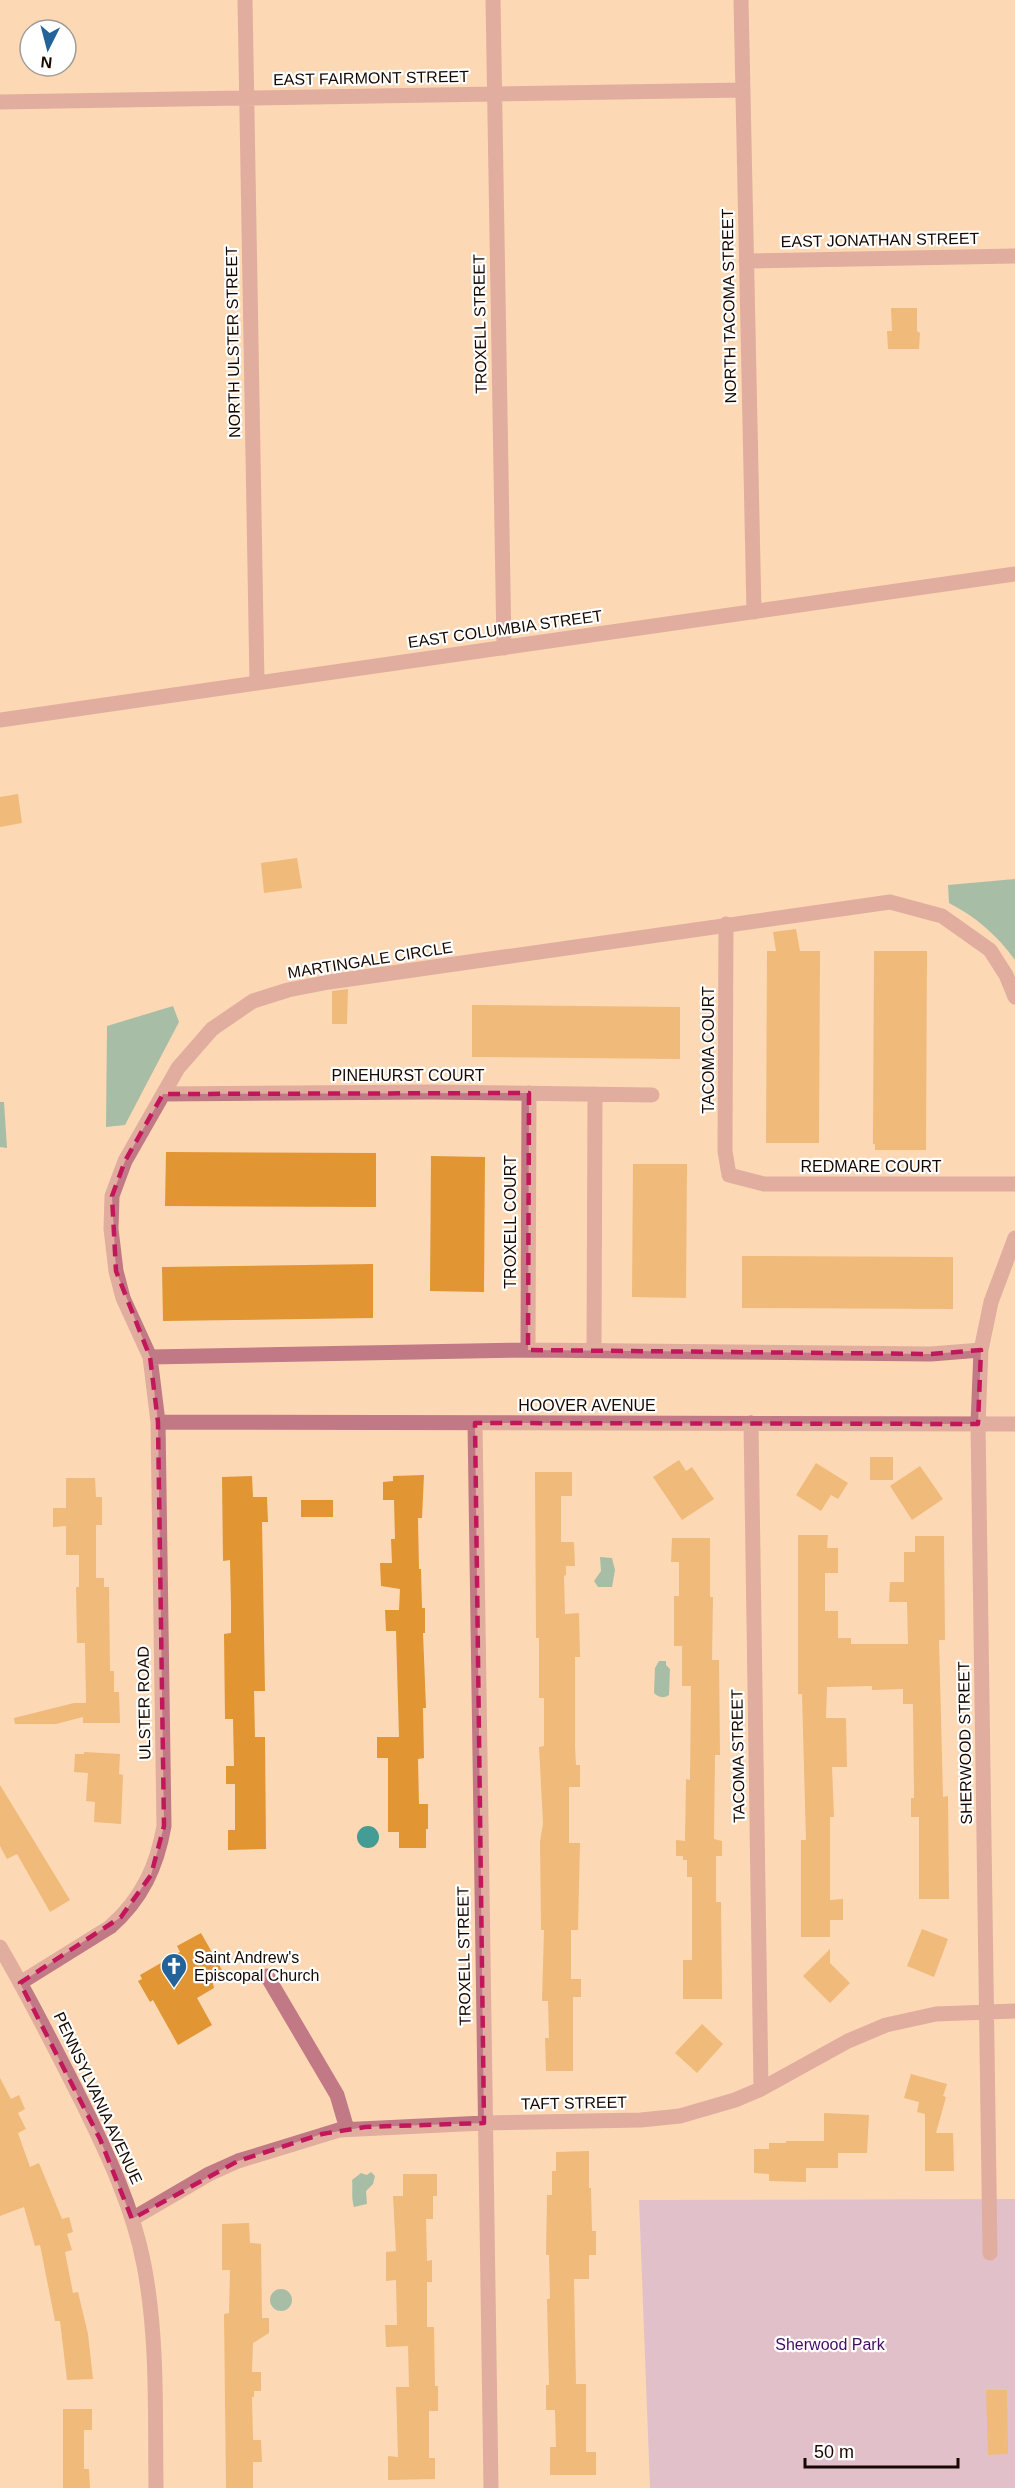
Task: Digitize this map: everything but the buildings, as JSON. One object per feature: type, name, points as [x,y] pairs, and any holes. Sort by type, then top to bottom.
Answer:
[{"type":"street","name":"NORTH ULSTER STREET","points":[[245,0],[257,683]]},
{"type":"street","name":"TROXELL STREET","points":[[494,0],[504,648]]},
{"type":"street","name":"NORTH TACOMA STREET","points":[[741,0],[754,612]]},
{"type":"street","name":"EAST FAIRMONT STREET","points":[[0,102],[742,90]]},
{"type":"street","name":"EAST JONATHAN STREET","points":[[746,261],[1015,256]]},
{"type":"street","name":"EAST COLUMBIA STREET","points":[[0,720],[1015,574]]},
{"type":"street","name":"MARTINGALE CIRCLE","points":[[150,1357],[123,1298],[116,1271],[111,1229],[112,1196],[125,1161],[178,1068],[212,1029],[253,1001],[288,990],[329,982],[890,902],[942,916],[990,950],[1006,975],[1015,997]]},
{"type":"street","name":"TACOMA COURT","points":[[726,924],[725,1151],[729,1175]]},
{"type":"street","name":"PINEHURST COURT","points":[[163,1094],[430,1092],[652,1095]]},
{"type":"street","name":"TROXELL COURT","points":[[528,1350],[529,1093]]},
{"type":"street","points":[[594,1350],[595,1094]]},
{"type":"street","name":"REDMARE COURT","points":[[729,1175],[764,1184],[1015,1184]]},
{"type":"street","name":"SHERWOOD STREET","points":[[990,2253],[978,1424],[981,1350],[991,1302],[1015,1238]]},
{"type":"street","points":[[150,1357],[528,1350],[931,1354],[981,1350]]},
{"type":"street","name":"ULSTER ROAD","points":[[21,1983],[110,1927],[121,1917],[138,1897],[151,1875],[159,1851],[164,1826],[158,1422],[150,1357]]},
{"type":"street","name":"HOOVER AVENUE","points":[[158,1422],[1015,1424]]},
{"type":"street","name":"TROXELL STREET","points":[[475,1423],[490,2488]]},
{"type":"street","name":"TACOMA STREET","points":[[751,1423],[761,2089]]},
{"type":"street","name":"PENNSYLVANIA AVENUE","points":[[0,1947],[21,1983],[100,2139],[132,2219],[144,2266],[151,2321],[156,2488]]},
{"type":"street","points":[[267,1976],[337,2095],[347,2129]]},
{"type":"street","name":"TAFT STREET","points":[[132,2219],[209,2174],[238,2161],[297,2141],[347,2129],[484,2123],[641,2120],[680,2116],[735,2100],[761,2089],[848,2041],[886,2025],[936,2014],[1015,2011]]},
{"type":"highlighted area","points":[[529,1093],[528,1350],[931,1354],[981,1350],[978,1424],[475,1423],[484,2123],[365,2127],[322,2134],[238,2161],[132,2219],[100,2139],[20,1983],[121,1917],[151,1875],[164,1826],[158,1422],[150,1357],[116,1271],[112,1196],[125,1161],[163,1094]]},
{"type":"green space","name":"Sherwood Park","points":[[1015,2199],[1015,2488],[650,2488],[639,2200]]},
{"type":"water","points":[[1015,879],[1015,960],[985,927],[949,903],[948,885]]},
{"type":"water","points":[[173,1006],[179,1022],[125,1125],[106,1127],[107,1026]]},
{"type":"water","points":[[0,1102],[4,1102],[7,1148],[0,1147]]},
{"type":"water","points":[[600,1557],[612,1558],[615,1570],[612,1587],[598,1587],[594,1581],[601,1571]]},
{"type":"water","points":[[659,1661],[666,1661],[670,1669],[669,1695],[665,1697],[654,1693],[655,1668]]},
{"type":"water","points":[[368,1826],[376,1829],[379,1837],[376,1845],[368,1848],[360,1845],[357,1837],[360,1829]]},
{"type":"water","points":[[371,2172],[375,2176],[373,2184],[366,2191],[367,2204],[354,2207],[352,2180],[361,2173],[367,2175]]},
{"type":"water","points":[[281,2289],[289,2292],[292,2300],[289,2308],[281,2311],[273,2308],[270,2300],[273,2292]]},
{"type":"place","name":"Saint Andrew's Episcopal Church","points":[[174,1989]]}]
